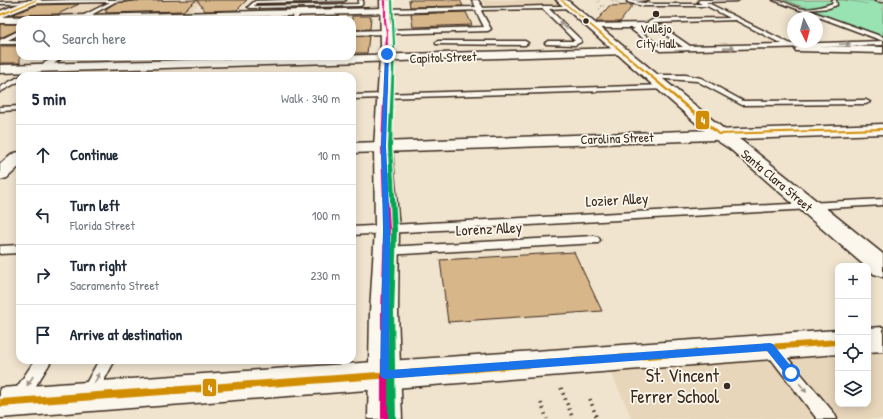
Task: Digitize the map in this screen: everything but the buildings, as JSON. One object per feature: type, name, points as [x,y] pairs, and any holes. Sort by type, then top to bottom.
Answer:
[{"type":"street","points":[[385,0],[385,21],[387,32],[383,147],[386,240],[384,375],[385,419]]},
{"type":"street","points":[[475,0],[481,9]]},
{"type":"street","points":[[0,15],[35,1]]},
{"type":"street","name":"Santa Clara Street","points":[[565,3],[719,134],[736,146],[883,268]]},
{"type":"street","points":[[192,16],[206,5]]},
{"type":"street","points":[[314,16],[481,9]]},
{"type":"street","points":[[0,20],[16,20]]},
{"type":"street","points":[[823,48],[883,50]]},
{"type":"street","name":"Capitol Street","points":[[356,59],[623,52]]},
{"type":"street","points":[[124,72],[138,60]]},
{"type":"street","name":"Capitol Street","points":[[0,69],[252,60]]},
{"type":"street","name":"Carolina Street","points":[[356,148],[883,129]]},
{"type":"street","points":[[871,340],[883,339]]},
{"type":"street","points":[[8,402],[835,342]]},
{"type":"lane","points":[[86,16],[115,0]]},
{"type":"lane","points":[[0,3],[131,0]]},
{"type":"lane","points":[[344,0],[255,2],[250,7],[360,5],[361,0]]},
{"type":"lane","points":[[647,0],[629,1],[643,6],[708,5]]},
{"type":"lane","points":[[691,0],[737,0]]},
{"type":"lane","points":[[775,0],[883,39]]},
{"type":"lane","points":[[802,9],[829,7],[835,4],[834,0]]},
{"type":"lane","points":[[877,0],[883,1]]},
{"type":"lane","points":[[700,1],[787,43]]},
{"type":"lane","points":[[356,33],[488,29],[478,11],[481,9],[544,7],[565,3]]},
{"type":"lane","points":[[544,7],[579,41],[575,43],[548,43]]},
{"type":"lane","points":[[649,24],[654,21],[736,18]]},
{"type":"lane","points":[[591,26],[649,24],[660,28],[690,49]]},
{"type":"lane","points":[[660,28],[635,30],[660,49],[787,47]]},
{"type":"lane","points":[[436,31],[440,43],[525,43]]},
{"type":"lane","points":[[0,42],[16,34]]},
{"type":"lane","points":[[0,42],[16,42]]},
{"type":"lane","points":[[823,46],[883,43]]},
{"type":"lane","points":[[32,72],[55,60]]},
{"type":"lane","points":[[652,77],[686,77],[699,79],[742,103],[866,102]]},
{"type":"lane","points":[[0,90],[16,80]]},
{"type":"lane","points":[[356,97],[664,87]]},
{"type":"lane","points":[[0,109],[16,108]]},
{"type":"lane","name":"Lozier Alley","points":[[356,231],[386,240],[808,206],[883,202]]},
{"type":"lane","name":"Lorenz Alley","points":[[386,240],[594,240]]},
{"type":"lane","points":[[0,250],[16,249]]},
{"type":"lane","points":[[770,347],[828,419]]},
{"type":"lane","points":[[8,402],[41,364]]},
{"type":"lane","points":[[87,396],[105,364]]},
{"type":"path","points":[[597,3],[600,0]]},
{"type":"path","points":[[611,0],[616,3]]},
{"type":"path","points":[[844,0],[868,4]]},
{"type":"path","points":[[561,388],[573,419]]},
{"type":"path","points":[[590,399],[597,419]]},
{"type":"path","points":[[542,403],[547,419]]},
{"type":"shaded area","points":[[204,0],[189,13],[49,16],[77,2]]},
{"type":"shaded area","points":[[481,0],[554,0],[560,5],[487,7]]},
{"type":"shaded area","name":"St. Vincent Ferrer School","points":[[883,348],[883,419],[632,419],[609,368],[835,352],[835,407],[871,407],[871,350]]},
{"type":"green space","points":[[784,0],[866,0],[883,3],[883,37],[823,15],[823,12],[816,12]]},
{"type":"transit line","name":"4","points":[[0,15],[37,0]]},
{"type":"transit line","points":[[385,0],[385,21],[387,32],[383,147],[387,229],[384,312],[385,419]]},
{"type":"transit line","points":[[392,0],[394,44],[390,147],[394,229],[391,312],[392,419]]},
{"type":"transit line","name":"4","points":[[561,0],[719,134],[883,129]]},
{"type":"transit line","name":"4","points":[[0,403],[835,342]]},
{"type":"place","name":"Vallejo City Hall","points":[[656,14]]},
{"type":"place","name":"St. Vincent Ferrer School","points":[[727,386]]},
{"type":"route","points":[[387,54],[383,147],[387,229],[384,288],[384,375],[770,347],[791,373]]}]
